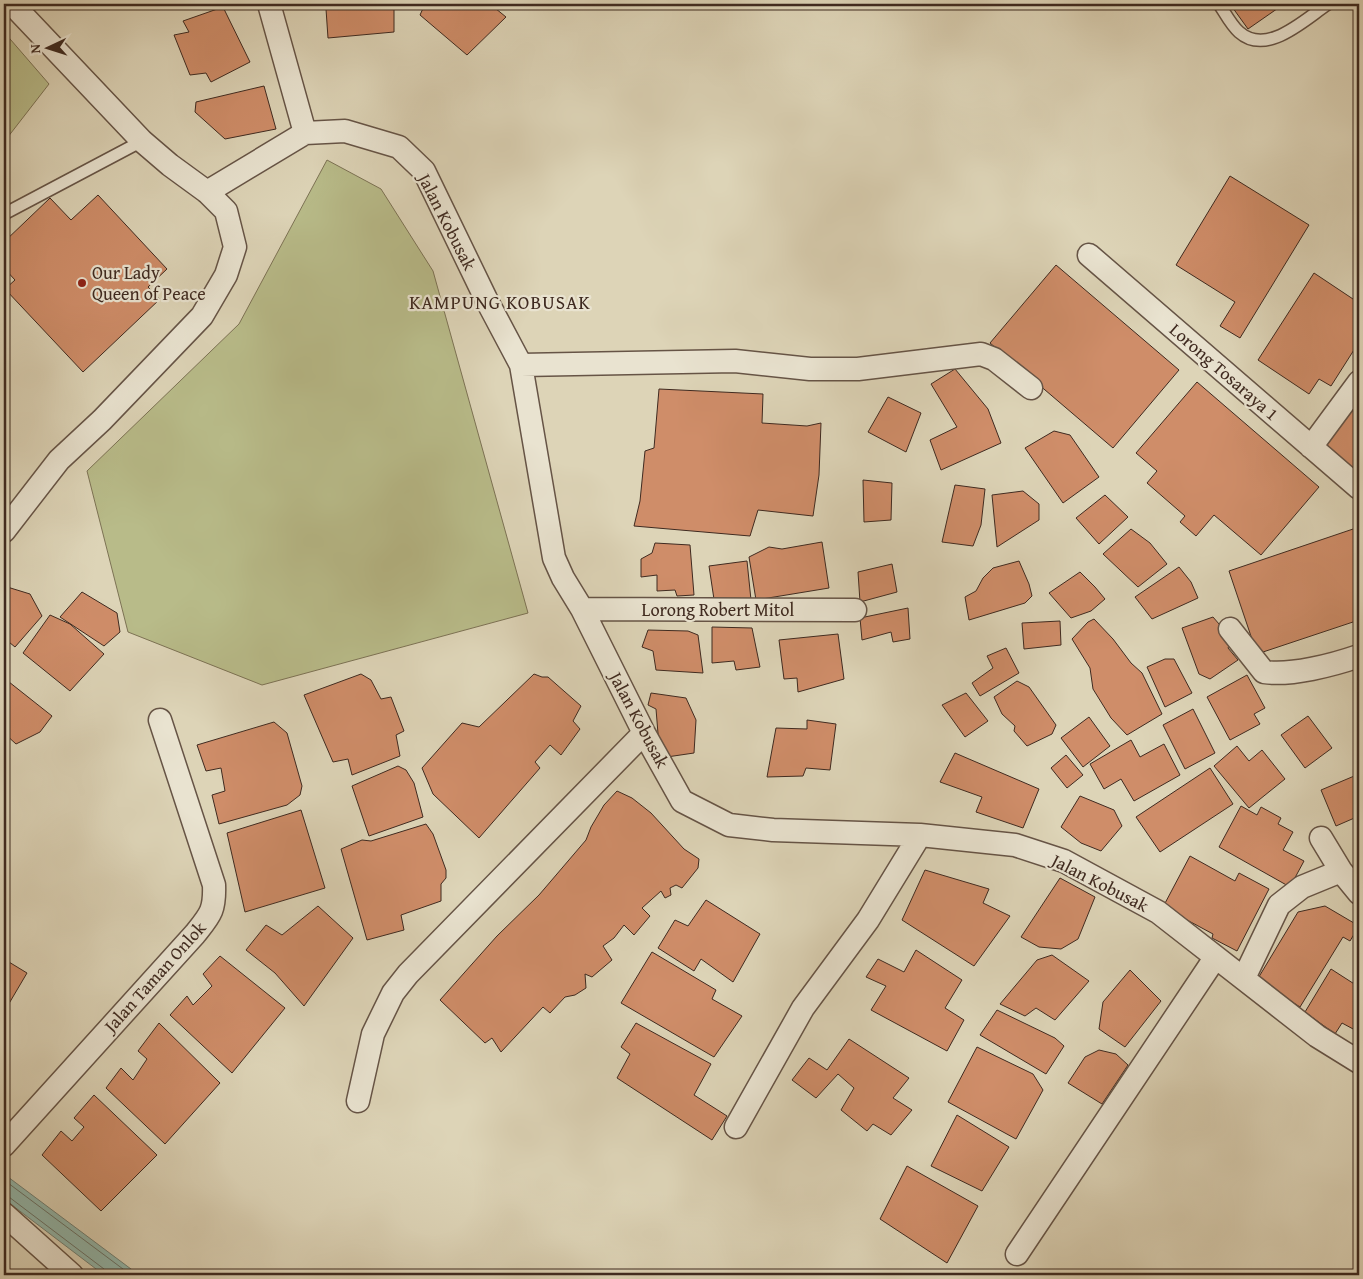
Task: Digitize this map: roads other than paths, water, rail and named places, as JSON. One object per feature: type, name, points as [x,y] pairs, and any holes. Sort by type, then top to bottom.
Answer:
[{"type":"street","points":[[4,531],[58,460],[102,420],[202,316],[226,276],[235,247],[226,211],[207,192],[170,165],[142,140],[12,4]]},
{"type":"street","points":[[269,4],[305,134]]},
{"type":"street","name":"Jalan Kobusak","points":[[207,192],[305,134],[345,131],[399,147],[424,171],[486,300],[520,365],[554,558],[563,578],[582,609],[644,733],[682,801],[729,825],[773,830],[920,835],[1015,844],[1064,861],[1158,912],[1317,1036],[1359,1062]]},
{"type":"street","name":"Lorong Tosaraya 1","points":[[1090,255],[1359,488]]},
{"type":"street","points":[[520,365],[735,361],[810,368],[858,369],[981,354],[994,359],[1031,388]]},
{"type":"street","points":[[1310,447],[1359,382]]},
{"type":"street","name":"Lorong Robert Mitol","points":[[582,609],[855,610]]},
{"type":"street","points":[[1230,629],[1264,672],[1277,674],[1349,659]]},
{"type":"street","name":"Jalan Taman Onlok","points":[[4,1145],[195,934],[209,916],[215,902],[214,885],[160,720]]},
{"type":"street","points":[[358,1100],[373,1034],[393,994],[408,974],[644,733]]},
{"type":"street","points":[[736,1127],[803,1008],[868,920],[920,835]]},
{"type":"street","points":[[1321,838],[1359,893]]},
{"type":"street","points":[[1244,978],[1279,905],[1302,887],[1342,871]]},
{"type":"street","points":[[1018,1254],[1215,958]]},
{"type":"street","points":[[4,1214],[72,1275]]},
{"type":"lane","points":[[1218,4],[1240,33],[1258,42],[1279,37],[1328,4]]},
{"type":"lane","points":[[4,214],[142,140]]},
{"type":"water","points":[[4,1174],[139,1275],[104,1275],[4,1199]]},
{"type":"place","name":"Our Lady Queen of Peace","points":[[82,283]]},
{"type":"district","name":"KAMPUNG KOBUSAK","points":[[500,302]]}]
